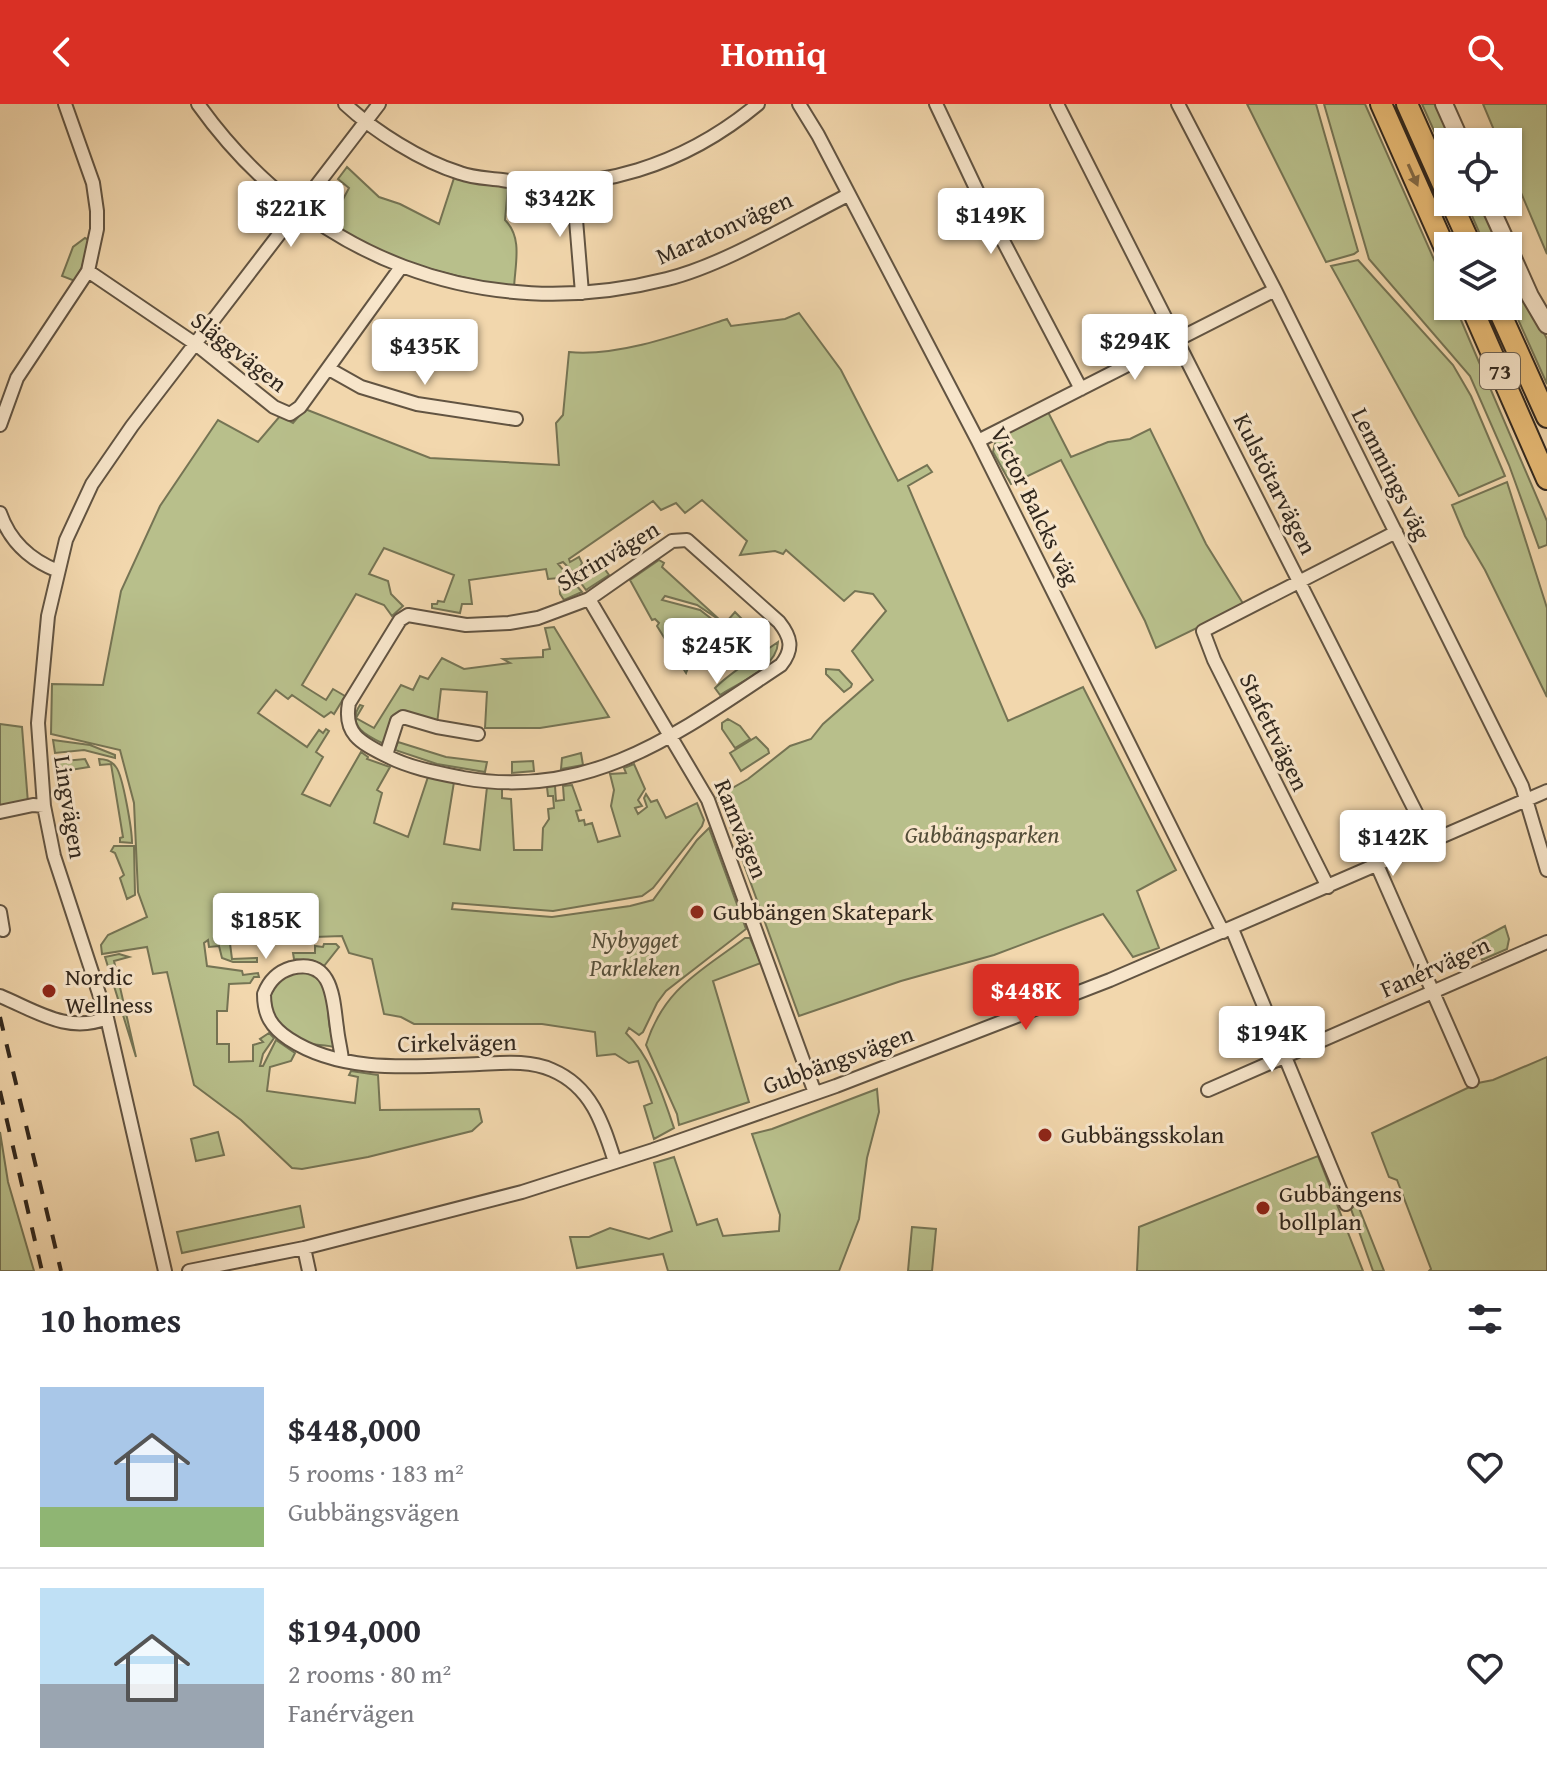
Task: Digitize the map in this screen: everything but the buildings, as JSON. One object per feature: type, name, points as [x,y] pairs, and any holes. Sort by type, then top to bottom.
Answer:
[{"type":"highway","points":[[1381,104],[1438,232]]},
{"type":"highway","points":[[1407,104],[1434,165]]},
{"type":"highway","name":"73","points":[[1477,320],[1547,479]]},
{"type":"highway","name":"73","points":[[1503,320],[1547,417]]},
{"type":"street","points":[[0,425],[17,378],[88,271],[97,229],[93,183],[65,104]]},
{"type":"street","name":"Maratonvägen","points":[[198,104],[247,165],[298,209],[333,233],[401,267],[440,279],[513,292],[582,293],[670,279],[731,254],[848,195]]},
{"type":"street","points":[[345,104],[365,122],[404,147],[460,174],[508,181],[573,183],[639,171],[670,159],[699,146],[758,104]]},
{"type":"street","name":"Lingvägen","points":[[165,1271],[107,1018],[54,856],[44,806],[38,743],[39,693],[48,616],[66,540],[92,484],[132,426],[379,104]]},
{"type":"street","name":"Victor Balcks väg","points":[[799,104],[978,441],[1228,931],[1285,1056],[1346,1204]]},
{"type":"street","points":[[936,104],[980,197],[1081,389]]},
{"type":"street","name":"Kulstötarvägen","points":[[1057,104],[1431,842]]},
{"type":"street","name":"Lemmings väg","points":[[1178,104],[1275,290],[1522,786],[1547,870]]},
{"type":"street","points":[[1444,104],[1455,128]]},
{"type":"street","points":[[573,183],[582,293]]},
{"type":"street","name":"Släggvägen","points":[[88,271],[197,345],[274,407],[290,414],[300,407],[329,369],[401,267]]},
{"type":"street","points":[[1522,278],[1547,325]]},
{"type":"street","points":[[978,441],[1275,290]]},
{"type":"street","points":[[329,369],[361,387],[417,404],[516,419]]},
{"type":"street","points":[[0,513],[17,544],[35,562],[58,571]]},
{"type":"street","points":[[1300,583],[1396,532]]},
{"type":"street","name":"Skrinvägen","points":[[386,755],[362,742],[351,731],[346,718],[349,703],[400,620],[408,615],[466,625],[538,618],[589,599],[672,541],[687,540],[779,622],[790,646],[781,665],[672,735]]},
{"type":"street","name":"Stafettvägen","points":[[1300,583],[1203,631],[1204,639],[1328,887]]},
{"type":"street","name":"Ramvägen","points":[[589,599],[700,783],[815,1093]]},
{"type":"street","points":[[478,734],[403,717],[397,721],[386,755],[436,773],[480,781],[544,781],[575,777],[611,766],[672,735]]},
{"type":"street","name":"Gubbängsvägen","points":[[189,1271],[304,1248],[522,1192],[815,1093],[1100,984],[1547,791]]},
{"type":"street","points":[[0,812],[33,805],[44,806]]},
{"type":"street","points":[[1377,865],[1472,1081]]},
{"type":"street","points":[[0,912],[3,930]]},
{"type":"street","name":"Fanérvägen","points":[[1208,1090],[1547,942]]},
{"type":"street","name":"Cirkelvägen","points":[[342,1060],[334,998],[326,978],[319,972],[301,967],[281,972],[264,994],[265,1010],[272,1026],[308,1051],[342,1060],[385,1066],[521,1063],[551,1069],[580,1089],[599,1114],[615,1162]]},
{"type":"street","points":[[3,997],[63,1023],[95,1023],[107,1018]]},
{"type":"street","points":[[304,1248],[309,1271]]},
{"type":"green space","points":[[1247,104],[1316,104],[1358,251],[1354,254],[1326,262]]},
{"type":"green space","points":[[1324,104],[1365,104],[1434,259],[1434,320],[1461,320],[1547,521],[1547,545],[1539,548],[1509,465],[1470,376],[1369,259]]},
{"type":"green space","points":[[1422,104],[1437,104],[1448,128],[1434,128],[1434,131]]},
{"type":"green space","points":[[1483,104],[1547,104],[1547,254],[1522,195],[1522,128],[1493,128]]},
{"type":"green space","points":[[347,167],[379,197],[439,224],[455,175],[508,187],[505,220],[516,243],[514,288],[410,263],[385,254],[339,229],[318,213],[327,199],[341,203],[349,188],[338,179]]},
{"type":"green space","points":[[1472,216],[1487,216],[1494,232],[1479,232]]},
{"type":"green space","points":[[85,238],[89,240],[75,281],[62,276],[73,247]]},
{"type":"green space","points":[[1358,260],[1453,365],[1471,396],[1505,476],[1459,496],[1331,266]]},
{"type":"green space","points":[[1522,290],[1547,339],[1547,384],[1518,320],[1522,320]]},
{"type":"green space","points":[[799,313],[841,370],[898,481],[927,465],[932,472],[908,486],[1008,721],[1083,687],[1176,870],[1137,891],[1159,948],[1133,957],[1103,914],[994,955],[901,981],[799,1016],[717,797],[748,779],[790,746],[811,739],[823,724],[873,680],[852,651],[886,611],[873,594],[855,591],[844,601],[786,550],[783,554],[775,551],[740,555],[747,541],[702,500],[685,513],[676,503],[661,510],[653,501],[569,559],[570,562],[579,557],[582,563],[576,575],[563,562],[558,564],[582,592],[564,600],[560,594],[559,578],[548,579],[546,569],[469,580],[472,604],[462,604],[460,613],[432,608],[432,604],[438,601],[444,602],[454,575],[384,548],[369,574],[388,581],[391,594],[403,606],[392,616],[384,605],[356,594],[302,685],[326,700],[333,689],[345,696],[334,714],[331,712],[324,717],[292,695],[288,699],[276,690],[258,713],[307,747],[319,730],[323,733],[326,729],[329,731],[316,752],[323,757],[302,794],[330,806],[361,752],[367,759],[390,767],[377,790],[382,793],[374,823],[408,837],[428,777],[454,782],[444,844],[480,850],[487,787],[502,788],[502,798],[511,799],[514,850],[542,850],[543,828],[549,819],[548,809],[554,808],[553,796],[548,796],[547,787],[555,786],[556,801],[564,800],[563,786],[572,785],[581,810],[576,811],[579,821],[584,820],[585,825],[592,823],[598,842],[620,836],[611,806],[614,790],[610,774],[626,773],[624,768],[634,764],[645,789],[638,800],[642,806],[635,808],[638,814],[647,807],[646,794],[651,802],[657,800],[666,818],[697,803],[704,820],[653,888],[642,896],[553,911],[453,903],[452,909],[552,917],[653,900],[709,828],[746,929],[666,991],[643,1032],[639,1035],[629,1028],[626,1033],[649,1065],[674,1128],[654,1139],[644,1106],[652,1103],[638,1061],[629,1063],[615,1054],[597,1056],[595,1032],[542,1024],[414,1024],[401,1017],[384,1014],[372,959],[349,953],[342,936],[314,937],[313,926],[229,936],[232,959],[257,958],[257,962],[233,962],[222,958],[219,946],[209,947],[208,940],[204,943],[207,966],[242,971],[243,975],[258,973],[259,977],[254,977],[250,983],[229,984],[227,1011],[217,1011],[217,1044],[229,1044],[229,1062],[253,1061],[253,1045],[263,1042],[260,1039],[269,1033],[274,1038],[263,1054],[260,1066],[263,1066],[276,1040],[295,1053],[291,1061],[270,1067],[267,1091],[355,1103],[358,1077],[349,1075],[351,1071],[378,1075],[380,1110],[479,1109],[482,1122],[472,1131],[368,1157],[302,1169],[292,1168],[241,1120],[194,1085],[167,972],[153,974],[147,947],[102,954],[101,945],[108,935],[147,917],[138,892],[134,803],[120,750],[51,734],[52,684],[103,685],[121,591],[160,506],[218,420],[258,442],[280,416],[293,423],[305,409],[430,458],[559,465],[556,423],[563,415],[569,352],[628,348],[727,319],[731,326],[785,319]]},
{"type":"green space","points":[[1048,412],[1071,457],[1108,442],[1130,439],[1150,429],[1206,544],[1244,605],[1156,648],[1061,460],[1011,484],[993,452],[996,439]]},
{"type":"green space","points":[[1507,482],[1547,608],[1547,697],[1452,505]]},
{"type":"green space","points":[[659,560],[664,563],[662,567],[721,621],[697,605],[665,596],[662,600],[700,610],[722,627],[735,612],[743,620],[696,658],[686,673],[657,626],[659,623],[652,620],[630,580]]},
{"type":"green space","points":[[583,567],[590,577],[604,568],[609,575],[586,590],[578,579]]},
{"type":"green space","points":[[554,627],[609,717],[540,728],[485,728],[487,692],[441,689],[437,724],[404,714],[384,744],[365,734],[357,724],[355,719],[356,712],[360,705],[363,706],[356,718],[374,728],[401,685],[413,690],[420,676],[428,679],[442,658],[464,669],[510,663],[503,659],[543,657],[543,650],[550,649],[545,628]]},
{"type":"green space","points":[[778,642],[776,651],[764,667],[720,695],[715,688],[722,681]]},
{"type":"green space","points":[[826,669],[839,670],[852,684],[851,687],[844,692],[826,674]]},
{"type":"green space","points":[[728,719],[740,726],[750,739],[735,748],[722,729],[722,723]]},
{"type":"green space","points":[[0,724],[22,727],[28,803],[0,807]]},
{"type":"green space","points":[[756,737],[769,753],[741,771],[730,753]]},
{"type":"green space","points":[[53,740],[90,745],[115,755],[115,758],[84,750],[55,753]]},
{"type":"green space","points":[[398,742],[446,757],[487,762],[485,772],[437,764],[395,750]]},
{"type":"green space","points":[[581,753],[583,765],[561,769],[562,758]]},
{"type":"green space","points":[[85,759],[89,767],[64,771],[66,786],[57,788],[54,762]]},
{"type":"green space","points":[[99,759],[111,762],[119,772],[132,843],[120,842],[123,837],[111,764],[100,765]]},
{"type":"green space","points":[[533,761],[534,771],[512,773],[512,762]]},
{"type":"green space","points":[[114,846],[134,846],[135,895],[127,899],[120,878],[124,875],[115,853],[111,851]]},
{"type":"green space","points":[[1505,926],[1509,939],[1507,949],[1482,960],[1473,943]]},
{"type":"green space","points":[[745,938],[750,938],[761,963],[713,981],[749,1102],[679,1125],[646,1045],[654,1025],[673,995]]},
{"type":"green space","points":[[324,944],[339,947],[324,966],[314,961],[294,959],[293,953],[315,953],[315,946],[323,947]]},
{"type":"green space","points":[[119,954],[129,957],[114,961],[136,1057],[105,957]]},
{"type":"green space","points":[[305,973],[325,988],[330,1029],[337,1048],[298,1039],[273,1014],[270,998],[279,981],[286,976]]},
{"type":"green space","points":[[1547,1057],[1547,1271],[1429,1271],[1431,1269],[1397,1180],[1389,1177],[1372,1133],[1478,1083],[1493,1080]]},
{"type":"green space","points":[[877,1089],[879,1112],[867,1158],[859,1219],[839,1271],[668,1271],[663,1254],[577,1268],[570,1237],[589,1237],[610,1228],[649,1239],[672,1231],[654,1163],[674,1157],[697,1225],[717,1219],[723,1236],[779,1231],[780,1215],[752,1134]]},
{"type":"green space","points":[[0,1132],[8,1182],[34,1271],[0,1271]]},
{"type":"green space","points":[[218,1132],[224,1155],[196,1161],[191,1139]]},
{"type":"green space","name":"Gubbängens bollplan","points":[[1318,1156],[1363,1271],[1137,1271],[1139,1227]]},
{"type":"green space","points":[[1357,1203],[1384,1271],[1373,1271],[1351,1209]]},
{"type":"green space","points":[[300,1206],[304,1227],[182,1253],[177,1232]]},
{"type":"green space","points":[[912,1227],[936,1229],[932,1271],[908,1271]]},
{"type":"railway","points":[[0,1017],[61,1271]]},
{"type":"railway","points":[[0,1091],[42,1271]]},
{"type":"place","name":"Gubbängen Skatepark","points":[[697,912]]},
{"type":"place","name":"Nordic Wellness","points":[[49,991]]},
{"type":"place","name":"Gubbängsskolan","points":[[1045,1135]]},
{"type":"place","name":"Gubbängens bollplan","points":[[1263,1208]]},
{"type":"park label","name":"Gubbängsparken","points":[[982,835]]},
{"type":"park label","name":"Nybygget Parkleken","points":[[635,954]]}]
